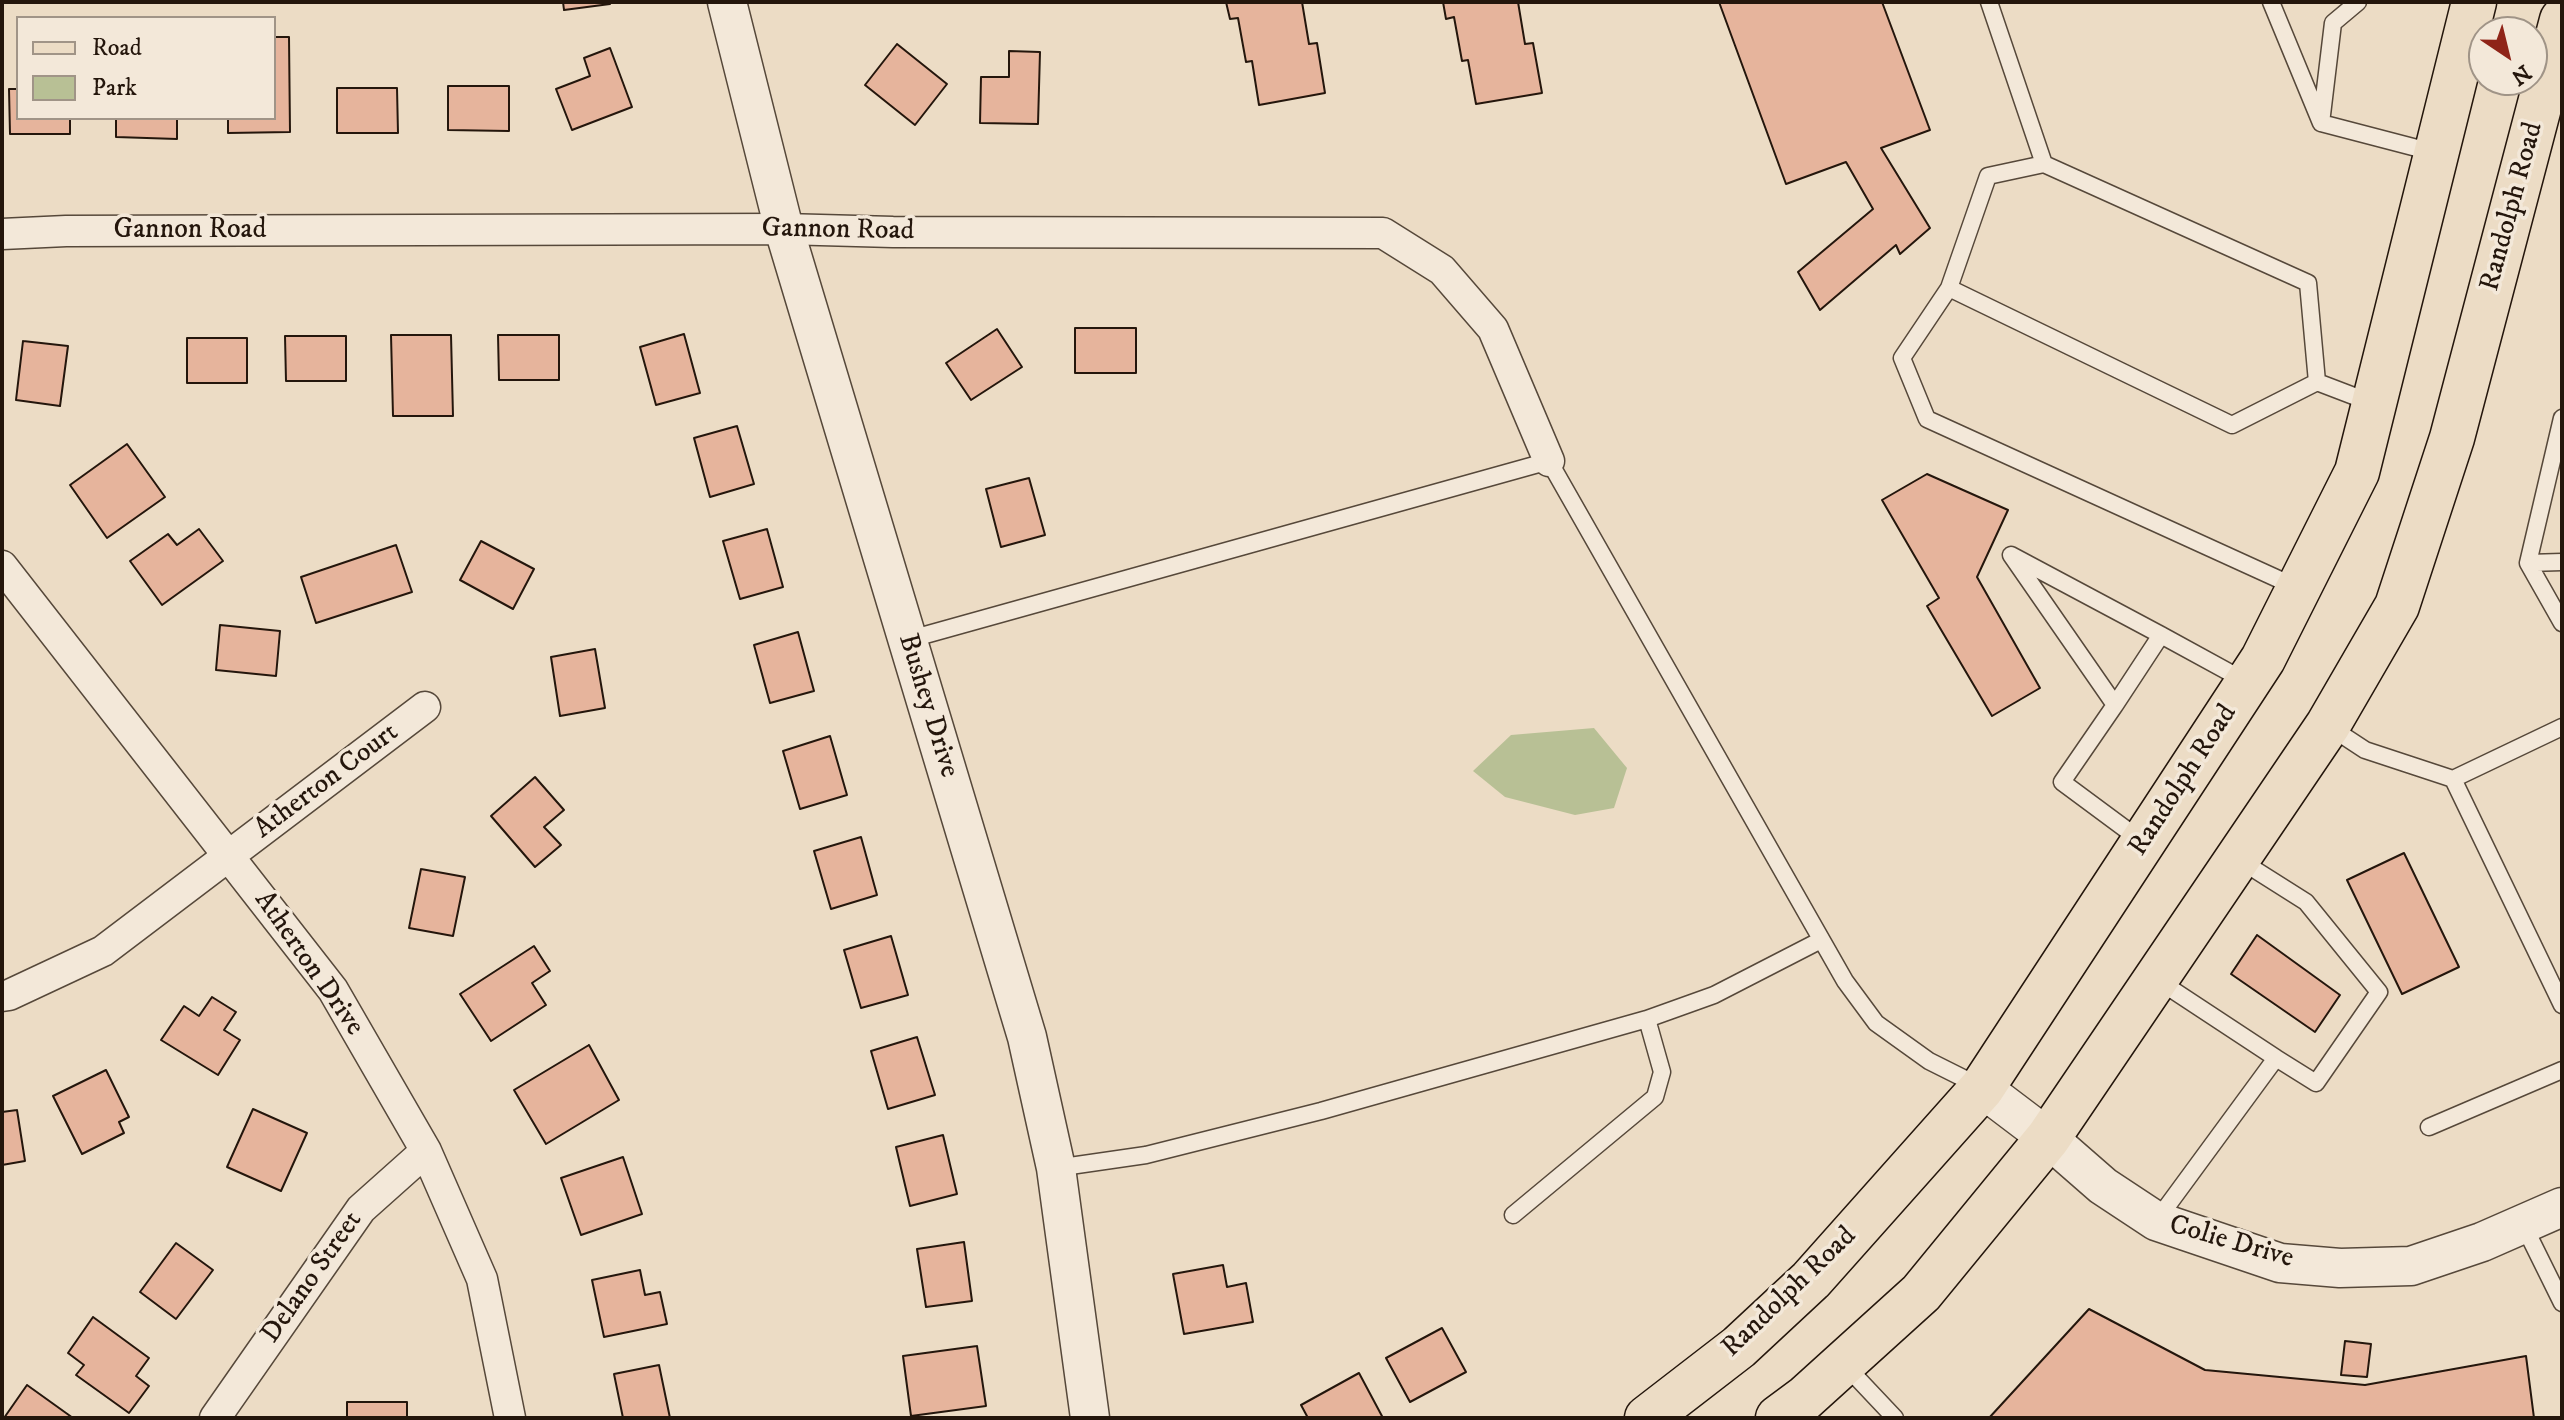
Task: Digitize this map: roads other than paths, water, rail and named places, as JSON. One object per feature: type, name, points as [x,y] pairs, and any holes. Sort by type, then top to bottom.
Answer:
[{"type":"main road","name":"Randolph Road","points":[[1647,1418],[1739,1347],[1811,1280],[1982,1088],[2263,659],[2357,472],[2474,2]]},
{"type":"main road","name":"Randolph Road","points":[[1778,1418],[1805,1398],[1921,1293],[2048,1138],[2328,725],[2397,606],[2452,438],[2562,20]]},
{"type":"street","name":"Bushey Drive","points":[[727,2],[784,229],[1027,1037],[1056,1168],[1090,1418]]},
{"type":"street","name":"Gannon Road","points":[[2,234],[66,231],[784,229],[1383,233],[1442,270],[1493,329],[1549,461]]},
{"type":"street","name":"Atherton Drive","points":[[2,566],[333,990],[426,1151],[482,1279],[510,1418]]},
{"type":"street","name":"Atherton Court","points":[[2,996],[103,951],[425,707]]},
{"type":"street","name":"Colie Drive","points":[[1982,1088],[2048,1138],[2103,1186],[2156,1221],[2280,1263],[2340,1268],[2411,1266],[2482,1242],[2562,1207]]},
{"type":"street","name":"Delano Street","points":[[215,1418],[361,1209],[426,1151]]},
{"type":"lane","points":[[1989,2],[2044,164]]},
{"type":"lane","points":[[2271,2],[2321,123]]},
{"type":"lane","points":[[2321,123],[2333,23],[2358,2]]},
{"type":"lane","points":[[2321,123],[2436,153]]},
{"type":"lane","points":[[2299,589],[1927,419],[1902,358],[1949,288],[1988,176],[2044,164],[2308,283],[2317,382]]},
{"type":"lane","points":[[1949,288],[2232,425],[2317,382],[2374,404]]},
{"type":"lane","points":[[2562,418],[2528,563],[2562,623]]},
{"type":"lane","points":[[907,640],[1549,461],[1845,981],[1876,1023],[1929,1061],[1982,1088]]},
{"type":"lane","points":[[2115,705],[2011,555],[2248,683]]},
{"type":"lane","points":[[2528,563],[2562,562]]},
{"type":"lane","points":[[2143,843],[2062,782],[2161,635]]},
{"type":"lane","points":[[2328,725],[2365,750],[2453,779],[2562,727]]},
{"type":"lane","points":[[2453,779],[2562,1005]]},
{"type":"lane","points":[[2156,979],[2316,1083],[2379,992],[2306,902],[2237,858]]},
{"type":"lane","points":[[1056,1168],[1146,1155],[1307,1115],[1647,1019],[1714,995],[1821,940]]},
{"type":"lane","points":[[1513,1215],[1655,1097],[1662,1072],[1647,1019]]},
{"type":"lane","points":[[2156,1221],[2276,1058]]},
{"type":"lane","points":[[2429,1127],[2562,1070]]},
{"type":"lane","points":[[2523,1224],[2562,1303]]},
{"type":"lane","points":[[1843,1364],[1895,1418]]}]
